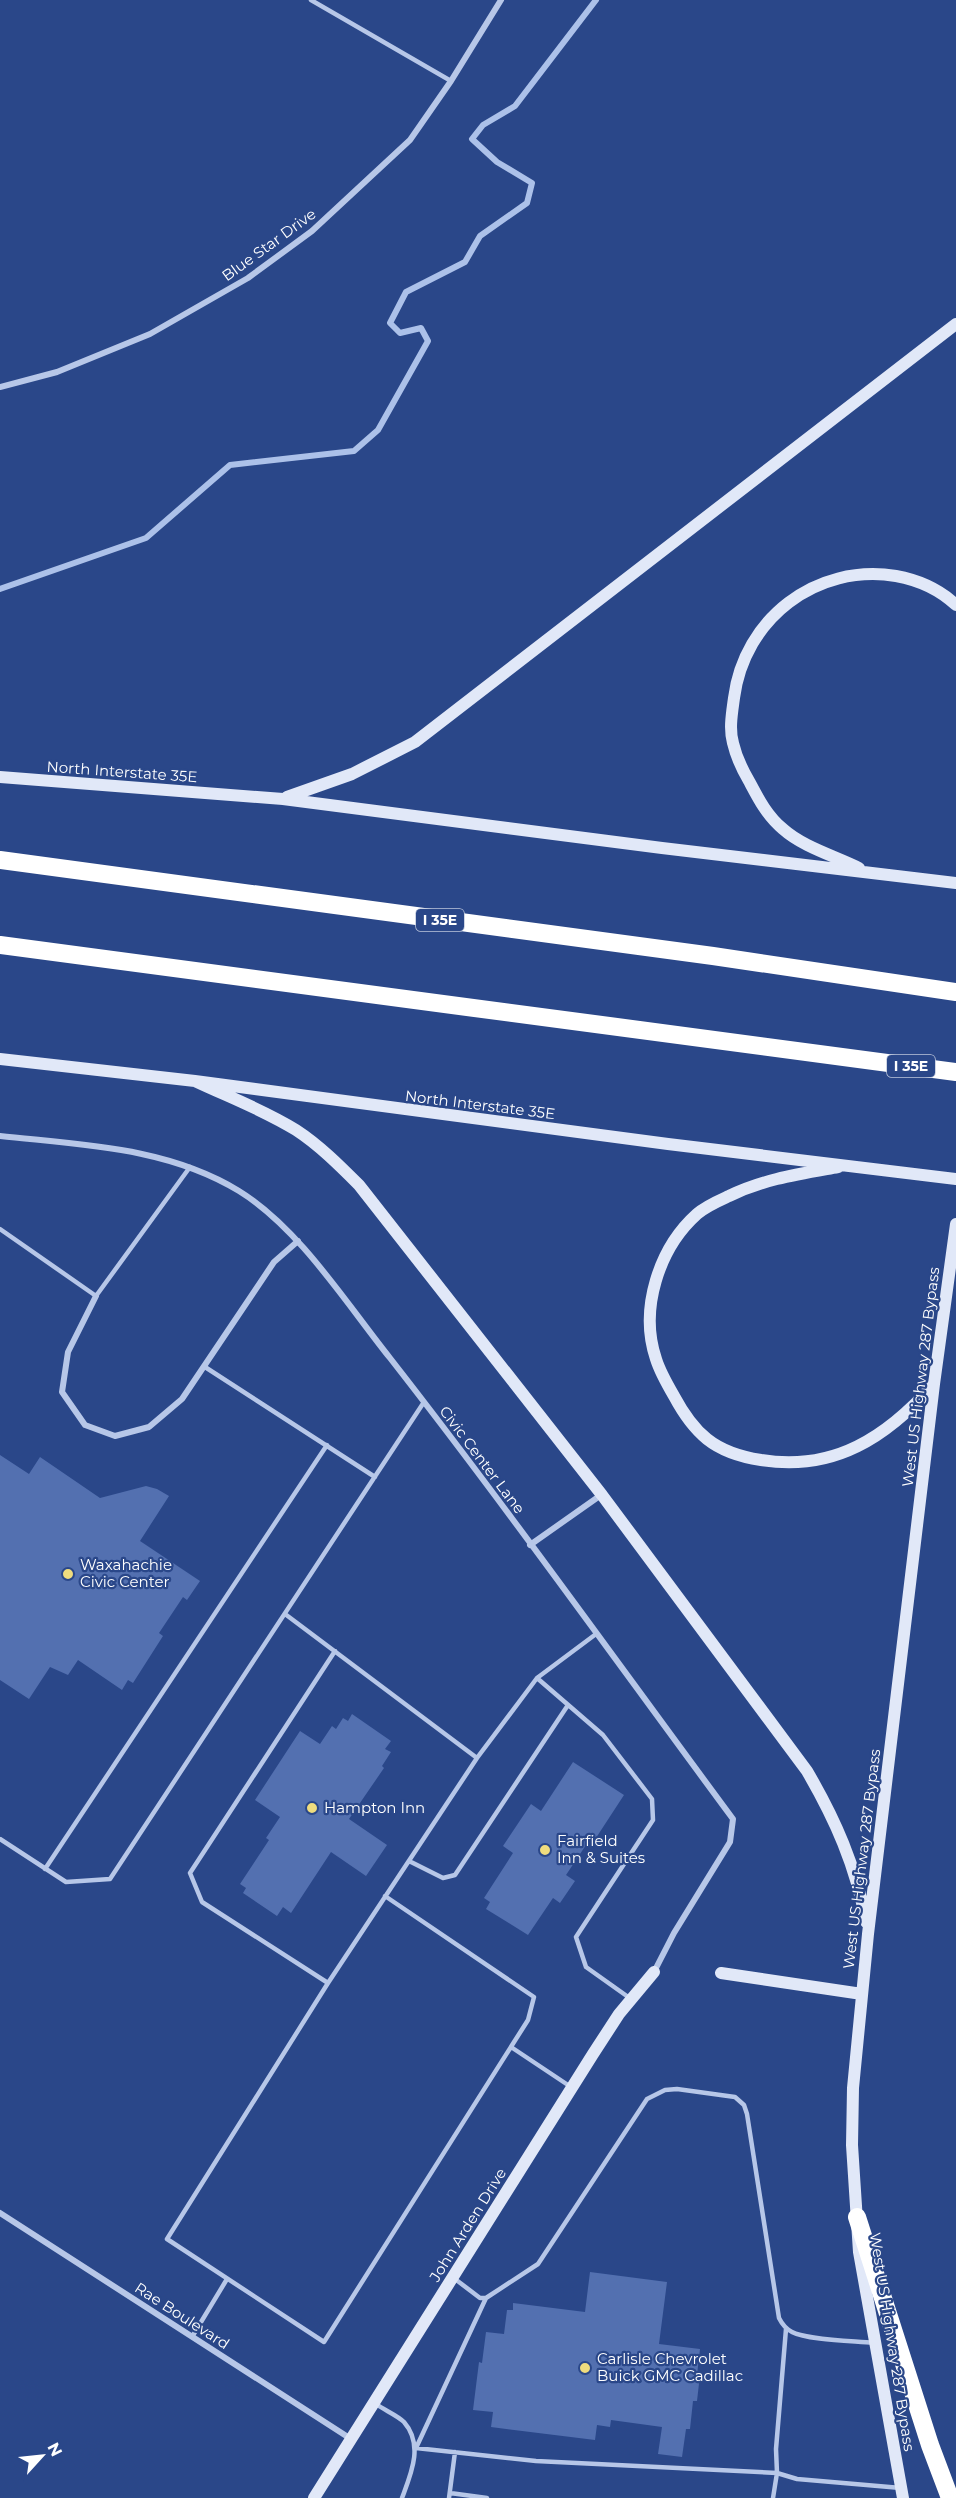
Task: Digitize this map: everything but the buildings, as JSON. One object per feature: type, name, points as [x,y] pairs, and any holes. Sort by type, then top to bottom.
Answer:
[{"type":"highway","name":"I 35E","points":[[0,860],[713,956],[956,992]]},
{"type":"highway","name":"I 35E","points":[[0,945],[956,1072]]},
{"type":"highway","points":[[857,2217],[930,2445],[950,2498]]},
{"type":"main road","points":[[283,799],[352,774],[415,742],[956,324]]},
{"type":"main road","points":[[869,872],[794,837],[783,829],[760,802],[740,765],[732,743],[731,719],[739,670],[762,627],[785,605],[825,583],[874,572],[913,579],[942,593],[956,605]]},
{"type":"main road","name":"North Interstate 35E","points":[[0,777],[283,799],[956,883]]},
{"type":"main road","name":"North Interstate 35E","points":[[0,1059],[195,1081],[668,1144],[956,1179]]},
{"type":"main road","points":[[195,1081],[296,1130],[323,1150],[359,1185],[602,1495],[807,1771],[830,1810],[846,1846],[860,1891],[868,1934]]},
{"type":"main road","points":[[853,1165],[769,1179],[715,1203],[698,1214],[672,1244],[657,1278],[651,1318],[656,1359],[681,1408],[706,1439],[742,1457],[776,1463],[815,1461],[852,1450],[901,1418],[934,1384]]},
{"type":"main road","name":"West US Highway 287 Bypass","points":[[902,2493],[859,2252],[852,2145],[853,2100],[868,1934],[934,1384],[956,1224]]},
{"type":"main road","name":"John Arden Drive","points":[[314,2498],[572,2087],[631,1999],[654,1972]]},
{"type":"main road","points":[[721,1973],[862,1994]]},
{"type":"street","name":"Blue Star Drive","points":[[0,387],[57,372],[150,334],[248,278],[312,231],[410,140],[451,81],[501,0]]},
{"type":"street","name":"Civic Center Lane","points":[[0,1136],[138,1152],[190,1167],[238,1191],[271,1215],[298,1241],[424,1402],[733,1819],[730,1842],[674,1933],[654,1972]]},
{"type":"street","points":[[96,1296],[68,1352],[62,1392],[85,1425],[115,1436],[149,1427],[182,1399],[274,1262],[298,1241]]},
{"type":"street","points":[[530,1545],[602,1495]]},
{"type":"street","name":"Rae Boulevard","points":[[0,2213],[351,2439]]},
{"type":"lane","points":[[311,0],[451,81]]},
{"type":"lane","points":[[0,1229],[96,1296],[190,1167]]},
{"type":"lane","points":[[205,1367],[375,1477]]},
{"type":"lane","points":[[0,1839],[66,1882],[110,1879],[424,1402]]},
{"type":"lane","points":[[45,1869],[327,1445]]},
{"type":"lane","points":[[285,1614],[477,1758]]},
{"type":"lane","points":[[385,1896],[534,1997],[528,2020],[324,2342],[166,2239],[328,1983],[385,1896],[477,1758],[537,1678],[596,1634]]},
{"type":"lane","points":[[328,1983],[202,1902],[190,1873],[335,1651]]},
{"type":"lane","points":[[537,1678],[603,1735],[652,1799],[653,1820],[576,1937],[586,1967],[631,1999]]},
{"type":"lane","points":[[409,1861],[443,1878],[455,1875],[568,1706]]},
{"type":"lane","points":[[511,2047],[572,2087]]},
{"type":"lane","points":[[402,2498],[412,2472],[416,2448],[486,2298],[538,2264],[647,2099],[665,2090],[677,2089],[735,2097],[744,2105],[779,2318],[786,2329],[799,2335],[875,2343]]},
{"type":"lane","points":[[452,2278],[480,2298],[486,2298]]},
{"type":"lane","points":[[192,2337],[227,2279]]},
{"type":"lane","points":[[773,2498],[777,2473],[776,2449],[786,2329]]},
{"type":"lane","points":[[374,2403],[404,2422],[416,2448]]},
{"type":"lane","points":[[416,2448],[536,2461],[777,2473],[797,2479],[902,2493]]},
{"type":"lane","points":[[455,2452],[450,2495],[488,2498]]},
{"type":"waterway","points":[[0,589],[146,538],[230,465],[354,451],[378,430],[428,341],[421,328],[400,333],[390,323],[406,292],[465,262],[480,236],[527,203],[532,183],[497,162],[472,139],[483,125],[515,106],[596,0]]},
{"type":"place","name":"Waxahachie Civic Center","points":[[68,1574]]},
{"type":"place","name":"Hampton Inn","points":[[312,1808]]},
{"type":"place","name":"Fairfield Inn & Suites","points":[[545,1850]]},
{"type":"place","name":"Carlisle Chevrolet Buick GMC Cadillac","points":[[585,2368]]}]
